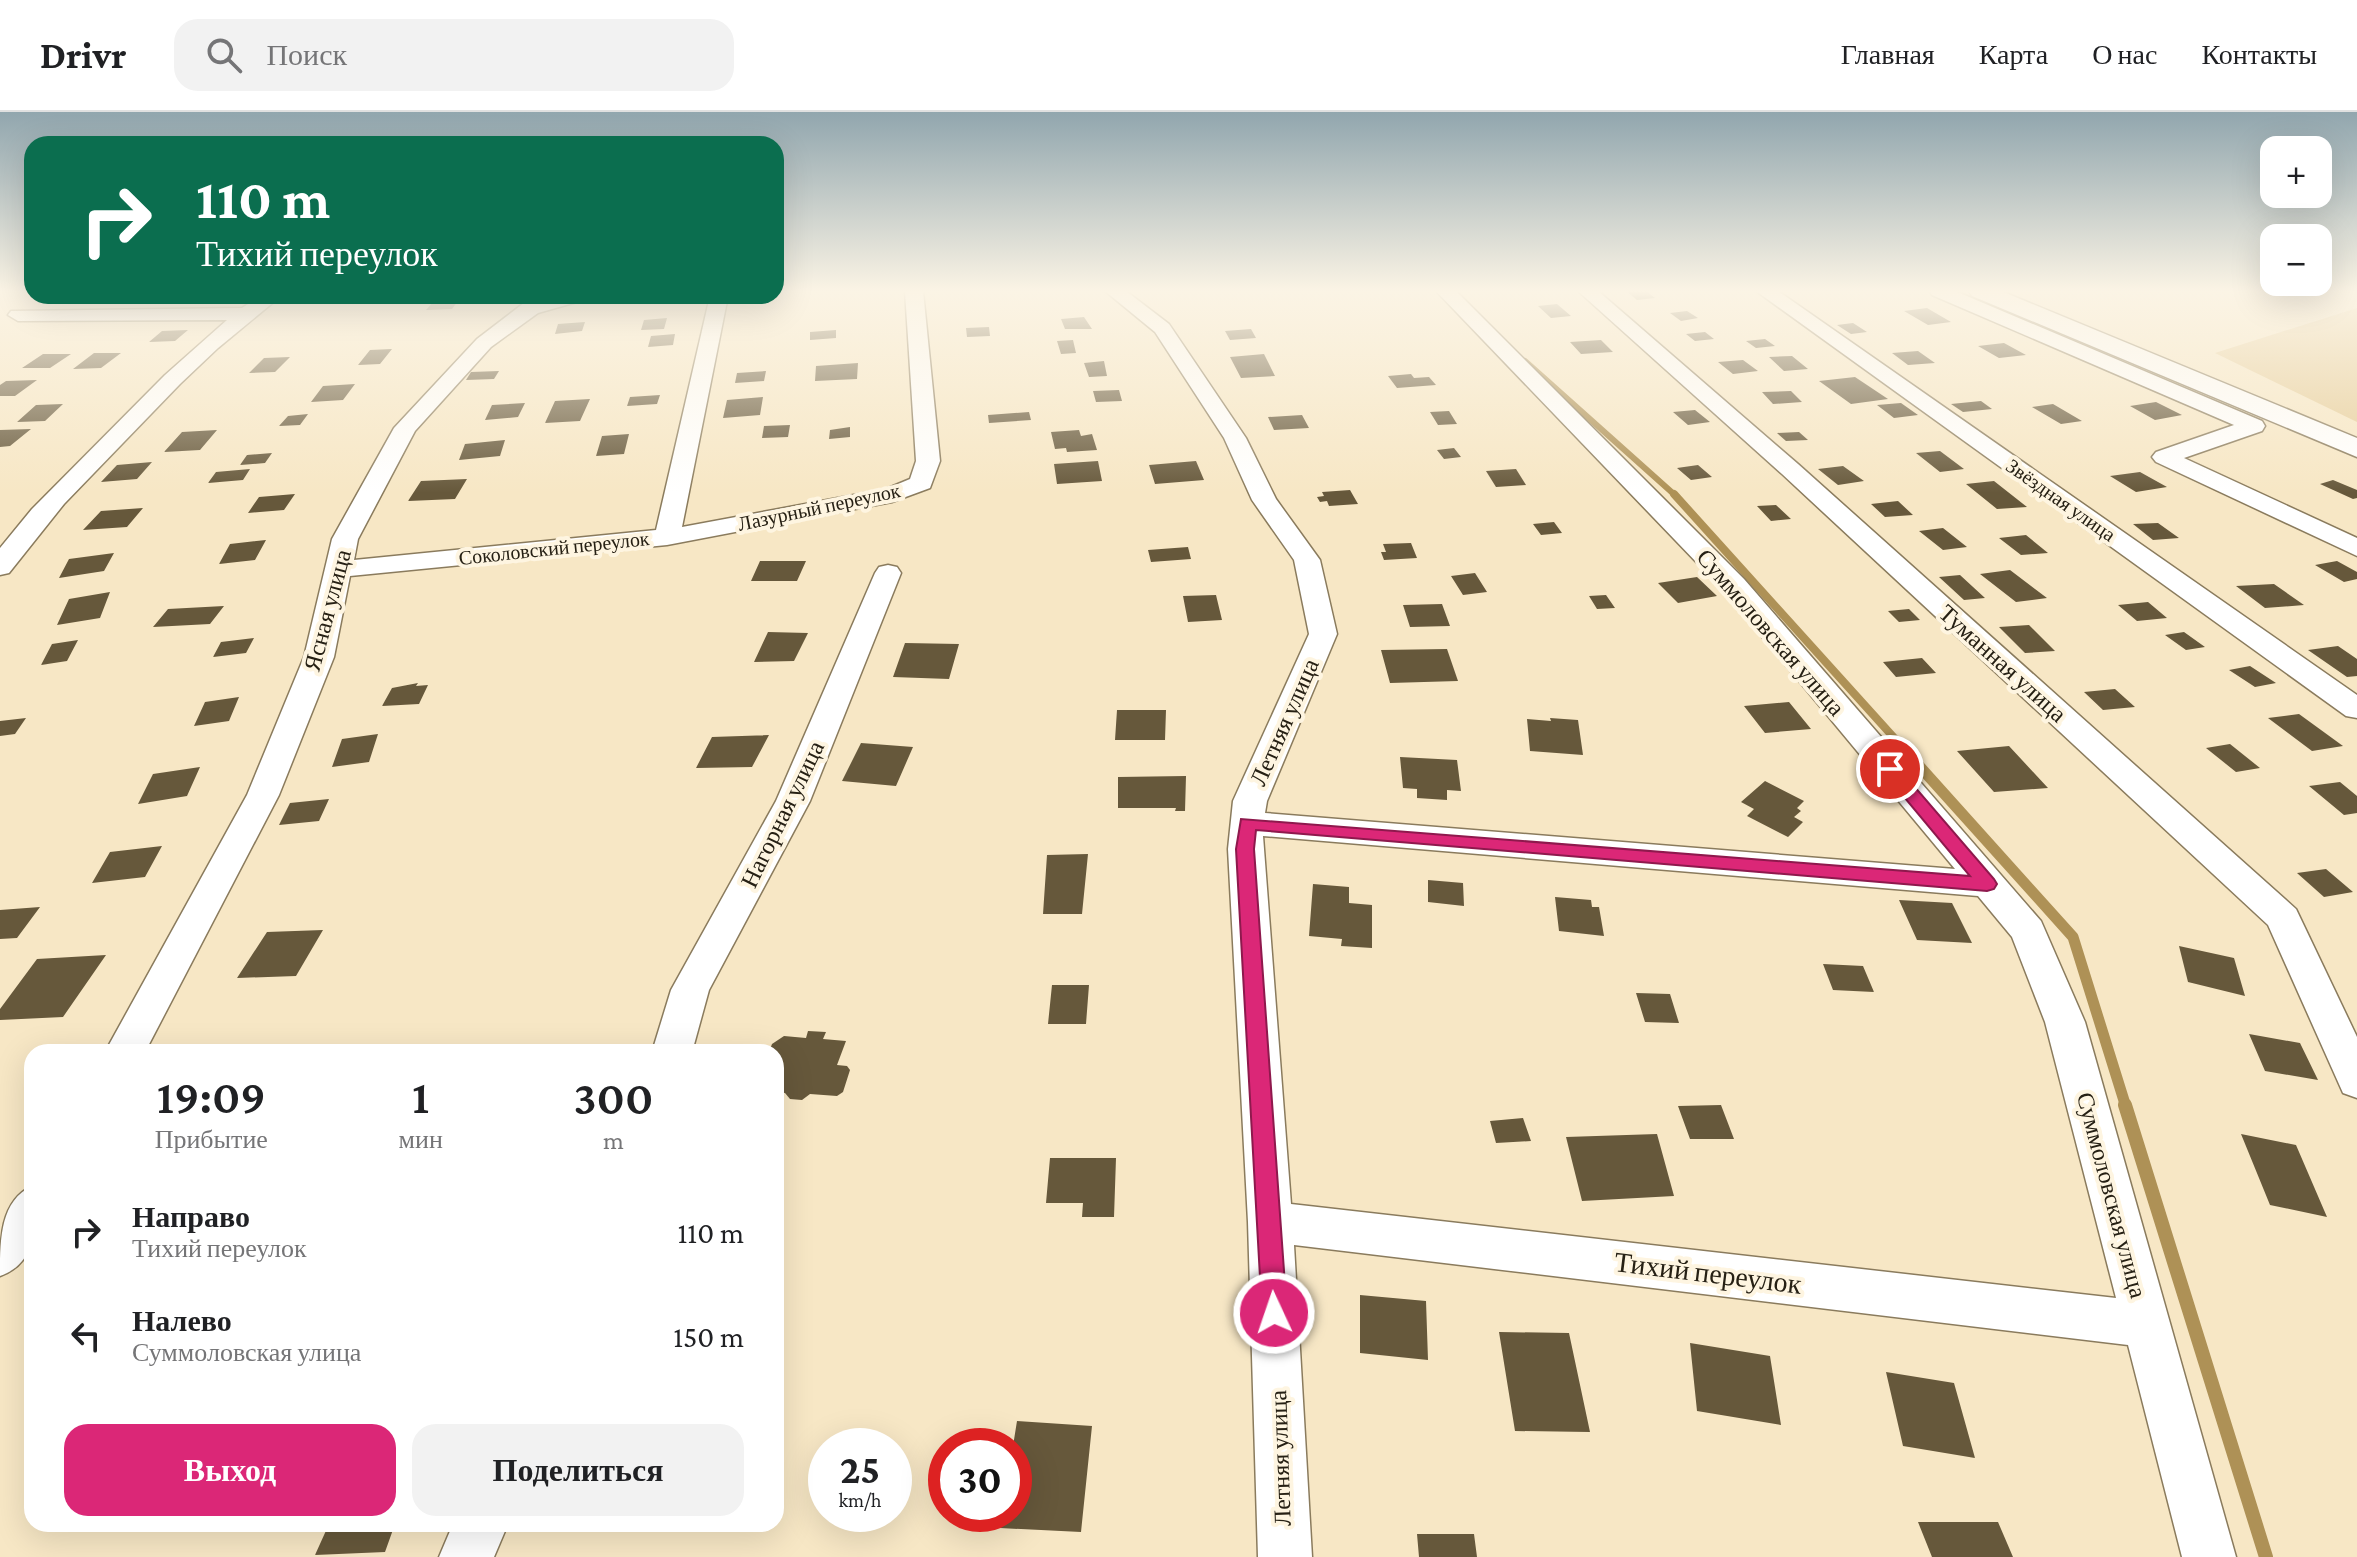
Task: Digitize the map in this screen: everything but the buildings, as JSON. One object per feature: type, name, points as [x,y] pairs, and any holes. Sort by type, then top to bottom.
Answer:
[{"type":"main road","points":[[2142,358],[2357,448]]},
{"type":"street","points":[[5,554],[59,495],[197,358]]},
{"type":"street","name":"Ясная улица","points":[[129,1044],[263,795],[319,657],[345,539],[405,428],[470,358]]},
{"type":"street","name":"Соколовский переулок","points":[[339,569],[667,537],[706,358]]},
{"type":"street","name":"Лазурный переулок","points":[[667,537],[892,495],[921,483],[928,461],[920,358]]},
{"type":"street","name":"Летняя улица","points":[[1182,358],[1235,438],[1264,500],[1307,560],[1323,634],[1250,801],[1245,849],[1270,1222],[1285,1557]]},
{"type":"street","name":"Суммоловская улица","points":[[1511,358],[1734,585],[2028,931],[2065,1022],[2209,1557]]},
{"type":"street","name":"Туманная улица","points":[[1664,358],[1790,469],[2283,918],[2357,1081]]},
{"type":"street","name":"Звёздная улица","points":[[1861,358],[2357,709]]},
{"type":"street","points":[[2096,358],[2254,426],[2164,457],[2357,548]]},
{"type":"street","name":"Нагорная улица","points":[[674,1044],[690,990],[793,801],[888,573]]},
{"type":"street","points":[[1248,823],[1987,884]]},
{"type":"street","points":[[0,1255],[24,1218]]},
{"type":"street","name":"Тихий переулок","points":[[1270,1222],[2146,1324]]},
{"type":"street","points":[[466,1557],[477,1532]]},
{"type":"shaded area","points":[[2226,358],[2357,358],[2357,422]]},
{"type":"waterway","points":[[1525,361],[1675,495]]},
{"type":"waterway","points":[[1675,495],[1915,761]]},
{"type":"waterway","points":[[1913,759],[2073,937],[2126,1107]]},
{"type":"waterway","points":[[2125,1105],[2266,1557]]},
{"type":"route","points":[[1274,1313],[1245,849],[1248,823],[1987,884],[1890,769]]}]
